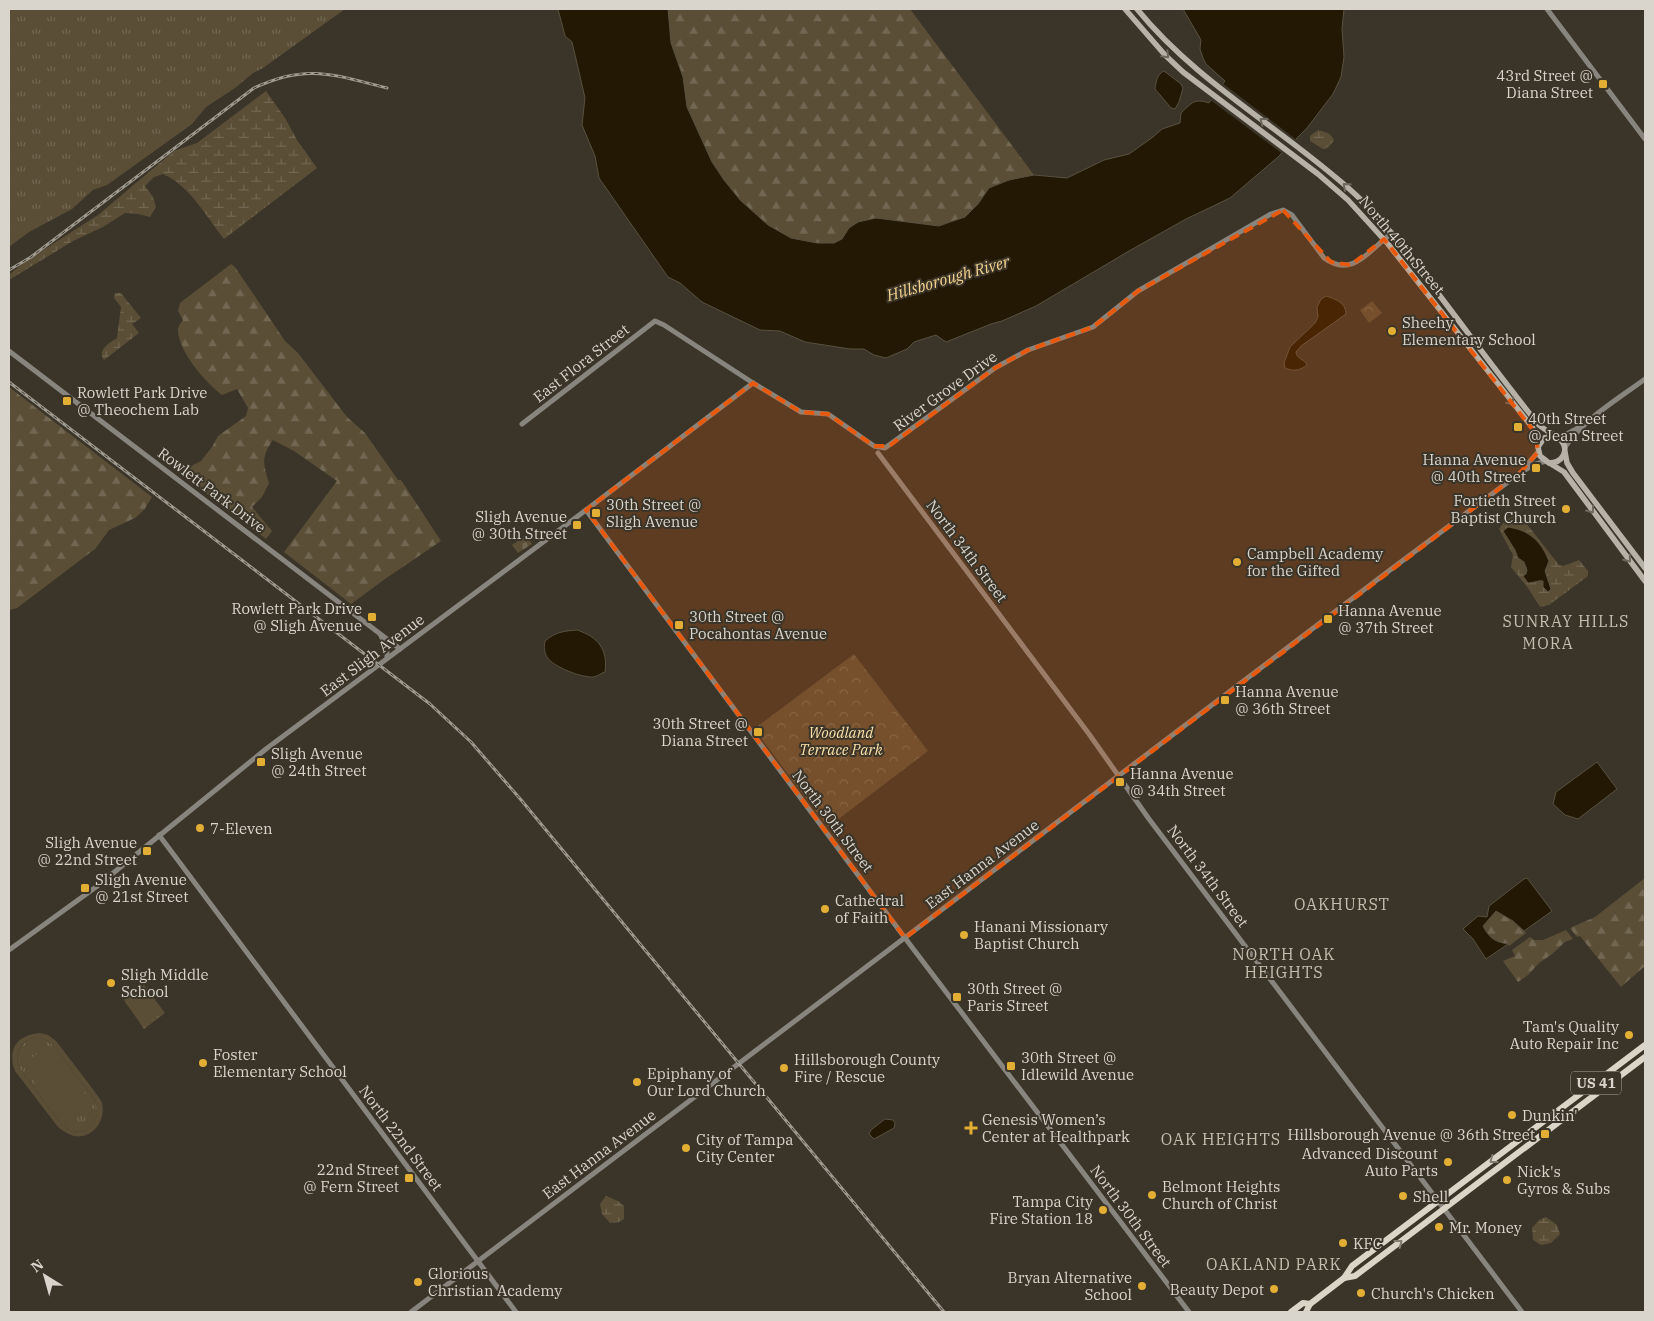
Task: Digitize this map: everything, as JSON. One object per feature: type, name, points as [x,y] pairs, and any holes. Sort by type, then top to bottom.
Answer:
[{"type":"main road","name":"North 40th Street","points":[[1125,9],[1165,55],[1184,72],[1348,200],[1384,239],[1532,427],[1536,434],[1538,450]]},
{"type":"main road","name":"North 40th Street","points":[[1136,9],[1171,47],[1218,87],[1357,196],[1392,233],[1541,427],[1557,437]]},
{"type":"main road","points":[[1484,367],[1492,370],[1504,379]]},
{"type":"main road","points":[[1645,568],[1570,468],[1565,450],[1557,437],[1544,438],[1538,450],[1542,458],[1564,472],[1645,581]]},
{"type":"main road","points":[[1548,462],[1560,460],[1565,450]]},
{"type":"main road","name":"US 41","points":[[1306,1312],[1310,1304],[1344,1278],[1352,1266],[1645,1045]]},
{"type":"main road","name":"US 41","points":[[1344,1278],[1356,1276],[1644,1057]]},
{"type":"main road","name":"US 41","points":[[1291,1312],[1303,1303],[1310,1304]]},
{"type":"street","points":[[1547,9],[1645,139]]},
{"type":"street","name":"River Grove Drive","points":[[655,321],[664,324],[753,383],[801,412],[828,414],[874,446],[885,448],[995,368],[1028,350],[1093,327],[1138,292],[1271,214],[1283,210],[1292,215],[1324,258],[1338,265],[1351,265],[1360,260],[1392,233]]},
{"type":"street","name":"East Flora Street","points":[[522,424],[655,321]]},
{"type":"street","name":"Rowlett Park Drive","points":[[9,351],[400,649]]},
{"type":"street","points":[[1565,450],[1572,437],[1584,425],[1645,379]]},
{"type":"street","name":"East Sligh Avenue","points":[[9,950],[96,887],[266,749],[753,383]]},
{"type":"street","points":[[1557,437],[1584,425]]},
{"type":"street","name":"East Hanna Avenue","points":[[1520,473],[1538,450]]},
{"type":"street","name":"North 34th Street","points":[[878,453],[1119,775],[1149,819],[1522,1312]]},
{"type":"street","name":"East Hanna Avenue","points":[[412,1312],[1520,473],[1533,465],[1548,462]]},
{"type":"street","name":"North 30th Street","points":[[586,510],[905,938],[1189,1312]]},
{"type":"street","points":[[379,633],[387,648],[387,658]]},
{"type":"street","name":"North 22nd Street","points":[[159,835],[516,1312]]},
{"type":"highlighted area","points":[[1283,210],[1331,262],[1351,265],[1384,239],[1536,434],[1538,452],[1520,473],[905,938],[586,510],[753,383],[801,412],[828,414],[874,446],[889,446],[995,368],[1028,350],[1093,327],[1138,291]]},
{"type":"green space","points":[[9,9],[345,9],[206,107],[192,124],[107,185],[93,190],[72,209],[29,232],[9,247]]},
{"type":"green space","points":[[668,9],[910,9],[1034,175],[1009,180],[989,188],[978,204],[965,217],[939,226],[876,218],[849,228],[842,239],[834,243],[817,243],[791,238],[768,225],[740,200],[712,162],[687,107],[683,77],[671,43]]},
{"type":"green space","points":[[266,91],[317,168],[224,239],[189,194],[173,179],[163,174],[154,177],[145,186],[153,197],[156,207],[150,217],[125,213],[103,227],[73,241],[9,280],[9,275],[23,263],[98,215],[174,151],[197,143]]},
{"type":"green space","points":[[1318,130],[1328,133],[1333,138],[1334,141],[1326,149],[1310,141],[1310,136]]},
{"type":"green space","points":[[231,264],[235,267],[285,341],[298,353],[347,417],[365,433],[398,480],[401,480],[441,541],[351,604],[284,552],[337,481],[294,451],[273,440],[266,451],[264,461],[269,483],[262,497],[252,507],[272,531],[266,539],[190,481],[188,470],[201,461],[218,436],[246,416],[248,408],[237,389],[222,395],[208,383],[188,357],[179,338],[178,330],[183,320],[178,311],[180,303]]},
{"type":"green space","points":[[115,293],[121,293],[141,318],[132,324],[139,333],[104,360],[102,356],[103,350],[117,338],[121,307],[114,298]]},
{"type":"green space","points":[[1372,301],[1382,313],[1369,323],[1360,310]]},
{"type":"green space","points":[[9,387],[152,497],[144,510],[135,518],[109,530],[95,549],[17,608],[9,610]]},
{"type":"green space","points":[[1518,513],[1559,565],[1563,566],[1579,560],[1588,571],[1588,576],[1549,605],[1540,607],[1511,567],[1513,555],[1499,529],[1504,522]]},
{"type":"green space","points":[[526,535],[532,544],[518,553],[512,545]]},
{"type":"green space","name":"Woodland Terrace Park","points":[[854,654],[928,751],[828,827],[754,729]]},
{"type":"green space","points":[[872,687],[893,714],[881,724],[860,697]]},
{"type":"green space","points":[[1645,878],[1645,966],[1621,987],[1580,936],[1577,937],[1570,928],[1595,917]]},
{"type":"green space","points":[[1496,911],[1513,921],[1526,933],[1509,946],[1492,939],[1483,926]]},
{"type":"green space","points":[[1566,930],[1573,939],[1565,942],[1518,982],[1503,961],[1515,956],[1512,950],[1530,937],[1534,940],[1543,940]]},
{"type":"green space","points":[[144,985],[165,1013],[144,1029],[124,1000]]},
{"type":"green space","points":[[145,987],[163,1012],[144,1026],[125,1002]]},
{"type":"green space","points":[[32,1034],[48,1035],[56,1041],[101,1101],[103,1108],[102,1118],[98,1126],[91,1133],[75,1136],[68,1134],[58,1127],[15,1071],[12,1056],[13,1050],[20,1040]],"holes":[[[35,1038],[52,1044],[95,1100],[97,1109],[94,1123],[84,1131],[77,1132],[62,1125],[20,1069],[17,1059],[18,1050],[27,1040]]]},
{"type":"green space","points":[[32,1038],[42,1039],[52,1044],[95,1100],[97,1109],[94,1123],[84,1131],[77,1132],[62,1125],[20,1069],[17,1059],[18,1051],[23,1044]]},
{"type":"green space","points":[[48,1046],[92,1104],[67,1123],[22,1065]]},
{"type":"green space","points":[[606,1196],[624,1206],[624,1219],[619,1222],[610,1223],[602,1214],[600,1204]]},
{"type":"green space","points":[[1546,1217],[1557,1225],[1560,1234],[1551,1243],[1541,1245],[1533,1240],[1532,1228],[1539,1220]]},
{"type":"water","name":"Hillsborough River","points":[[558,9],[668,9],[671,43],[683,77],[687,107],[712,162],[740,200],[768,225],[791,238],[817,243],[834,243],[842,239],[849,228],[858,222],[876,218],[939,226],[965,217],[978,204],[989,188],[1009,180],[1034,175],[1067,178],[1104,160],[1129,154],[1162,129],[1180,123],[1181,113],[1196,101],[1209,103],[1225,81],[1206,64],[1200,49],[1201,40],[1183,9],[1344,9],[1342,29],[1344,57],[1341,77],[1333,94],[1307,128],[1278,157],[1230,198],[1186,219],[1036,306],[946,342],[936,335],[914,342],[907,349],[886,358],[874,355],[864,349],[850,349],[805,342],[780,331],[760,330],[702,302],[680,283],[668,277],[599,178],[595,156],[582,125],[585,98],[572,42],[565,36]]},
{"type":"water","points":[[1164,71],[1181,84],[1183,88],[1175,109],[1171,108],[1155,89],[1158,76]]},
{"type":"water","points":[[1326,296],[1342,304],[1346,314],[1301,346],[1296,352],[1297,356],[1307,365],[1297,370],[1285,368],[1284,363],[1290,347],[1315,323],[1318,317],[1317,307],[1321,299]]},
{"type":"water","points":[[1508,527],[1528,534],[1538,542],[1546,554],[1549,561],[1545,571],[1551,589],[1548,592],[1543,587],[1543,581],[1528,583],[1523,576],[1527,570],[1524,562],[1518,558],[1503,531]]},
{"type":"water","points":[[577,630],[591,636],[600,645],[605,657],[605,672],[594,677],[582,676],[561,668],[547,657],[544,649],[545,641],[560,632]]},
{"type":"water","points":[[1597,762],[1617,789],[1578,819],[1565,815],[1553,804],[1556,792]]},
{"type":"water","points":[[1527,878],[1552,911],[1524,931],[1513,921],[1496,911],[1483,926],[1493,939],[1508,944],[1486,959],[1473,939],[1463,929],[1478,916],[1487,917],[1489,906]]},
{"type":"water","points":[[885,1119],[893,1120],[895,1123],[894,1128],[874,1139],[869,1134],[871,1130]]},
{"type":"pier","points":[[1221,82],[1298,141],[1284,155],[1209,99]]},
{"type":"railway","points":[[9,270],[31,257],[254,88],[273,80],[305,74],[336,76],[387,88]]},
{"type":"railway","points":[[9,382],[430,704],[471,742],[522,801],[944,1312]]},
{"type":"place","name":"43rd Street @ Diana Street","points":[[1603,84]]},
{"type":"place","name":"Sheehy Elementary School","points":[[1392,331]]},
{"type":"place","name":"Rowlett Park Drive @ Theochem Lab","points":[[67,401]]},
{"type":"place","name":"40th Street @ Jean Street","points":[[1518,427]]},
{"type":"place","name":"Hanna Avenue @ 40th Street","points":[[1536,468]]},
{"type":"place","name":"Fortieth Street Baptist Church","points":[[1566,509]]},
{"type":"place","name":"30th Street @ Sligh Avenue","points":[[596,513]]},
{"type":"place","name":"Sligh Avenue @ 30th Street","points":[[577,525]]},
{"type":"place","name":"Campbell Academy for the Gifted","points":[[1237,562]]},
{"type":"place","name":"Rowlett Park Drive @ Sligh Avenue","points":[[372,617]]},
{"type":"place","name":"Hanna Avenue @ 37th Street","points":[[1328,619]]},
{"type":"place","name":"30th Street @ Pocahontas Avenue","points":[[679,625]]},
{"type":"place","name":"Hanna Avenue @ 36th Street","points":[[1225,700]]},
{"type":"place","name":"30th Street @ Diana Street","points":[[758,732]]},
{"type":"place","name":"Sligh Avenue @ 24th Street","points":[[261,762]]},
{"type":"place","name":"Hanna Avenue @ 34th Street","points":[[1120,782]]},
{"type":"place","name":"7-Eleven","points":[[200,828]]},
{"type":"place","name":"Sligh Avenue @ 22nd Street","points":[[147,851]]},
{"type":"place","name":"Sligh Avenue @ 21st Street","points":[[85,888]]},
{"type":"place","name":"Cathedral of Faith","points":[[825,909]]},
{"type":"place","name":"Hanani Missionary Baptist Church","points":[[964,935]]},
{"type":"place","name":"Sligh Middle School","points":[[111,983]]},
{"type":"place","name":"30th Street @ Paris Street","points":[[957,997]]},
{"type":"place","name":"Tam's Quality Auto Repair Inc","points":[[1629,1035]]},
{"type":"place","name":"Foster Elementary School","points":[[203,1063]]},
{"type":"place","name":"30th Street @ Idlewild Avenue","points":[[1011,1066]]},
{"type":"place","name":"Hillsborough County Fire / Rescue","points":[[784,1068]]},
{"type":"place","name":"Epiphany of Our Lord Church","points":[[637,1082]]},
{"type":"place","name":"Dunkin'","points":[[1512,1115]]},
{"type":"place","name":"Genesis Women’s Center at Healthpark","points":[[971,1128]]},
{"type":"place","name":"Hillsborough Avenue @ 36th Street","points":[[1545,1134]]},
{"type":"place","name":"City of Tampa City Center","points":[[686,1148]]},
{"type":"place","name":"Advanced Discount Auto Parts","points":[[1448,1162]]},
{"type":"place","name":"22nd Street @ Fern Street","points":[[409,1178]]},
{"type":"place","name":"Nick's Gyros & Subs","points":[[1507,1180]]},
{"type":"place","name":"Belmont Heights Church of Christ","points":[[1152,1195]]},
{"type":"place","name":"Shell","points":[[1403,1196]]},
{"type":"place","name":"Tampa City Fire Station 18","points":[[1103,1210]]},
{"type":"place","name":"Mr. Money","points":[[1439,1227]]},
{"type":"place","name":"KFC","points":[[1343,1243]]},
{"type":"place","name":"Glorious Christian Academy","points":[[418,1282]]},
{"type":"place","name":"Bryan Alternative School","points":[[1142,1286]]},
{"type":"place","name":"Beauty Depot","points":[[1274,1289]]},
{"type":"place","name":"Church's Chicken","points":[[1361,1293]]},
{"type":"district","name":"SUNRAY HILLS","points":[[1566,621]]},
{"type":"district","name":"MORA","points":[[1548,643]]},
{"type":"district","name":"OAKHURST","points":[[1342,904]]},
{"type":"district","name":"NORTH OAK HEIGHTS","points":[[1284,963]]},
{"type":"district","name":"OAK HEIGHTS","points":[[1221,1139]]},
{"type":"district","name":"OAKLAND PARK","points":[[1274,1264]]}]
